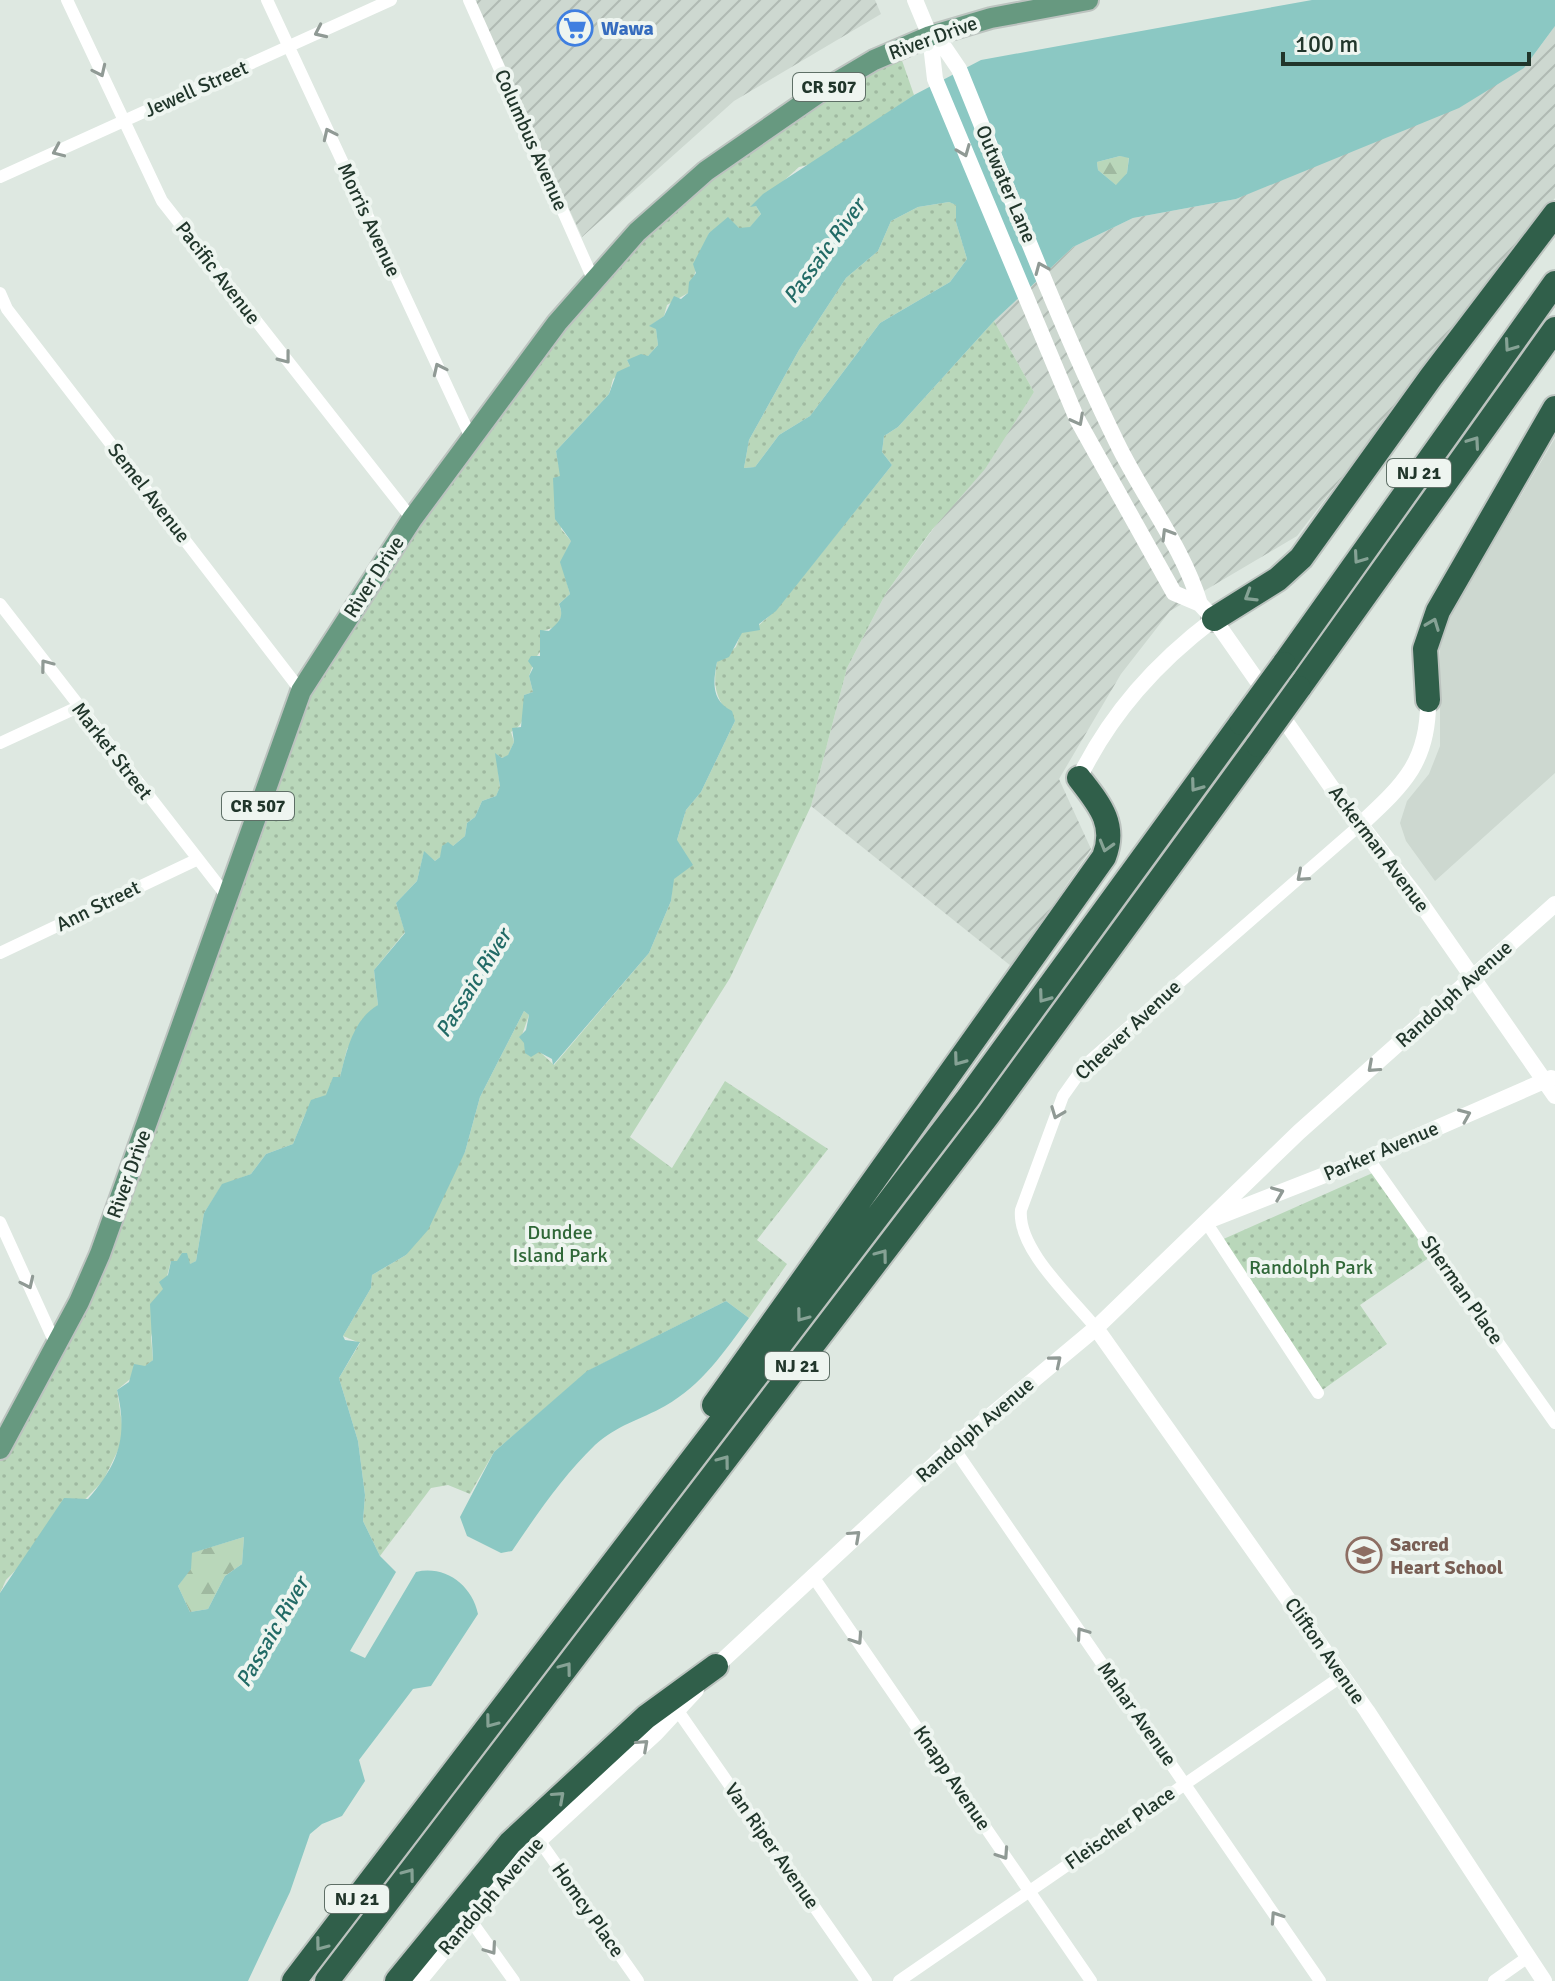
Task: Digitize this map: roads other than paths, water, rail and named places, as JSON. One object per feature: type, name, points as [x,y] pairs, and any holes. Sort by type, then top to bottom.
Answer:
[{"type":"highway","points":[[1207,612],[1278,579],[1301,558],[1459,339],[1555,214]]},
{"type":"highway","name":"NJ 21","points":[[294,1981],[1024,1024],[1555,283]]},
{"type":"highway","name":"NJ 21","points":[[327,1981],[989,1114],[1555,329]]},
{"type":"highway","points":[[1428,700],[1425,649],[1438,611],[1555,408]]},
{"type":"highway","points":[[556,1638],[653,1488],[1104,857],[1110,843],[1105,815],[1079,778]]},
{"type":"highway","points":[[397,1981],[510,1843],[646,1717],[716,1666]]},
{"type":"main road","name":"River Drive","points":[[0,1449],[79,1302],[117,1210],[226,895],[301,691],[412,519],[593,279],[637,232],[748,139],[860,68],[930,36],[991,18],[1088,0]]},
{"type":"street","name":"Pacific Avenue","points":[[67,0],[162,201],[412,519]]},
{"type":"street","name":"Morris Avenue","points":[[267,0],[472,440]]},
{"type":"street","name":"Jewell Street","points":[[0,177],[391,0]]},
{"type":"street","name":"Columbus Avenue","points":[[469,0],[593,279]]},
{"type":"street","name":"Outwater Lane","points":[[915,0],[930,36],[935,79],[1045,349]]},
{"type":"street","name":"Outwater Lane","points":[[930,36],[942,44],[959,69],[1071,340]]},
{"type":"street","name":"Semel Avenue","points":[[0,293],[7,309],[301,691]]},
{"type":"street","name":"Ackerman Avenue","points":[[1071,340],[1117,445],[1192,576],[1207,612],[1360,825],[1550,1079],[1555,1096]]},
{"type":"street","name":"Ackerman Avenue","points":[[1045,349],[1077,419],[1174,593],[1207,612]]},
{"type":"street","name":"Market Street","points":[[0,604],[226,895]]},
{"type":"street","points":[[1079,778],[1102,735],[1133,692],[1207,612]]},
{"type":"street","points":[[1360,825],[1390,797],[1417,762],[1425,745],[1428,700]]},
{"type":"street","points":[[0,743],[78,707]]},
{"type":"street","name":"Cheever Avenue","points":[[1096,1328],[1027,1244],[1019,1223],[1063,1096],[1085,1065],[1360,825]]},
{"type":"street","name":"Ann Street","points":[[0,953],[196,860]]},
{"type":"street","name":"Randolph Avenue","points":[[419,1981],[469,1918],[539,1840],[678,1711],[716,1666],[953,1447],[1096,1328],[1299,1132],[1555,904]]},
{"type":"street","name":"Parker Avenue","points":[[1206,1222],[1368,1158],[1550,1079]]},
{"type":"street","name":"Sherman Place","points":[[1368,1158],[1555,1423]]},
{"type":"street","points":[[0,1222],[56,1345]]},
{"type":"street","points":[[1206,1222],[1318,1393]]},
{"type":"street","name":"Clifton Avenue","points":[[1096,1328],[1342,1676],[1544,1981]]},
{"type":"street","name":"Mahar Avenue","points":[[953,1447],[1320,1981]]},
{"type":"street","name":"Knapp Avenue","points":[[812,1575],[1091,1981]]},
{"type":"street","name":"Fleischer Place","points":[[899,1981],[1342,1676]]},
{"type":"street","name":"Van Riper Avenue","points":[[678,1711],[866,1981]]},
{"type":"street","name":"Homcy Place","points":[[539,1840],[638,1981]]},
{"type":"street","points":[[469,1918],[514,1981]]},
{"type":"street","points":[[1494,1981],[1528,1957]]},
{"type":"water","name":"Passaic River","points":[[1312,0],[1555,0],[1555,26],[1524,68],[1459,108],[1236,199],[1133,218],[1073,247],[994,321],[898,427],[884,436],[882,452],[892,465],[776,611],[759,624],[760,630],[742,633],[729,657],[717,662],[715,690],[720,702],[732,711],[735,721],[701,792],[686,810],[677,840],[693,865],[674,879],[671,901],[649,953],[553,1065],[552,1059],[539,1052],[531,1057],[525,1053],[524,1043],[519,1037],[526,1030],[529,1015],[524,1011],[480,1097],[465,1152],[428,1230],[406,1255],[372,1275],[371,1288],[343,1336],[345,1340],[360,1342],[339,1378],[358,1441],[365,1495],[363,1521],[380,1556],[396,1572],[350,1651],[365,1658],[416,1572],[437,1572],[456,1580],[470,1594],[478,1614],[431,1686],[413,1689],[359,1760],[365,1781],[342,1816],[322,1824],[310,1834],[290,1892],[248,1981],[0,1981],[0,1593],[64,1498],[88,1499],[114,1461],[121,1436],[117,1390],[129,1382],[134,1364],[145,1366],[153,1360],[150,1304],[163,1289],[159,1282],[168,1275],[171,1261],[177,1261],[182,1253],[187,1253],[190,1264],[196,1261],[204,1213],[222,1184],[251,1174],[266,1154],[293,1144],[311,1100],[326,1095],[333,1077],[340,1077],[357,1027],[378,1005],[374,970],[405,933],[396,903],[417,881],[424,851],[435,861],[440,857],[442,846],[448,842],[453,846],[465,836],[467,823],[475,817],[482,801],[496,796],[500,787],[495,753],[502,758],[508,755],[514,742],[512,728],[521,727],[524,695],[533,692],[529,676],[533,668],[528,661],[531,656],[540,656],[540,630],[549,631],[558,622],[561,617],[559,604],[570,594],[560,562],[571,541],[555,519],[553,478],[560,476],[556,451],[609,394],[617,372],[630,366],[627,360],[641,354],[648,356],[658,345],[656,329],[649,326],[664,316],[674,296],[681,299],[688,293],[689,282],[696,273],[693,264],[709,233],[728,217],[739,228],[750,227],[761,214],[756,206],[750,207],[763,194],[914,95],[981,60]],"holes":[[[1120,156],[1129,158],[1127,173],[1116,185],[1098,170],[1097,162]],[[949,202],[956,205],[956,222],[967,259],[950,282],[880,323],[810,416],[779,435],[755,467],[744,468],[749,440],[799,350],[846,278],[878,251],[891,221],[918,207]],[[244,1537],[242,1564],[225,1576],[208,1609],[190,1612],[178,1586],[191,1569],[192,1553]]]},
{"type":"water","points":[[726,1301],[749,1318],[712,1367],[678,1398],[620,1428],[595,1445],[561,1482],[512,1551],[501,1553],[467,1536],[460,1517],[494,1452],[587,1371]]},
{"type":"place","name":"Wawa","points":[[575,28]]},
{"type":"place","name":"Sacred Heart School","points":[[1364,1555]]},
{"type":"park label","name":"Dundee Island Park","points":[[560,1244]]},
{"type":"park label","name":"Randolph Park","points":[[1311,1267]]}]
